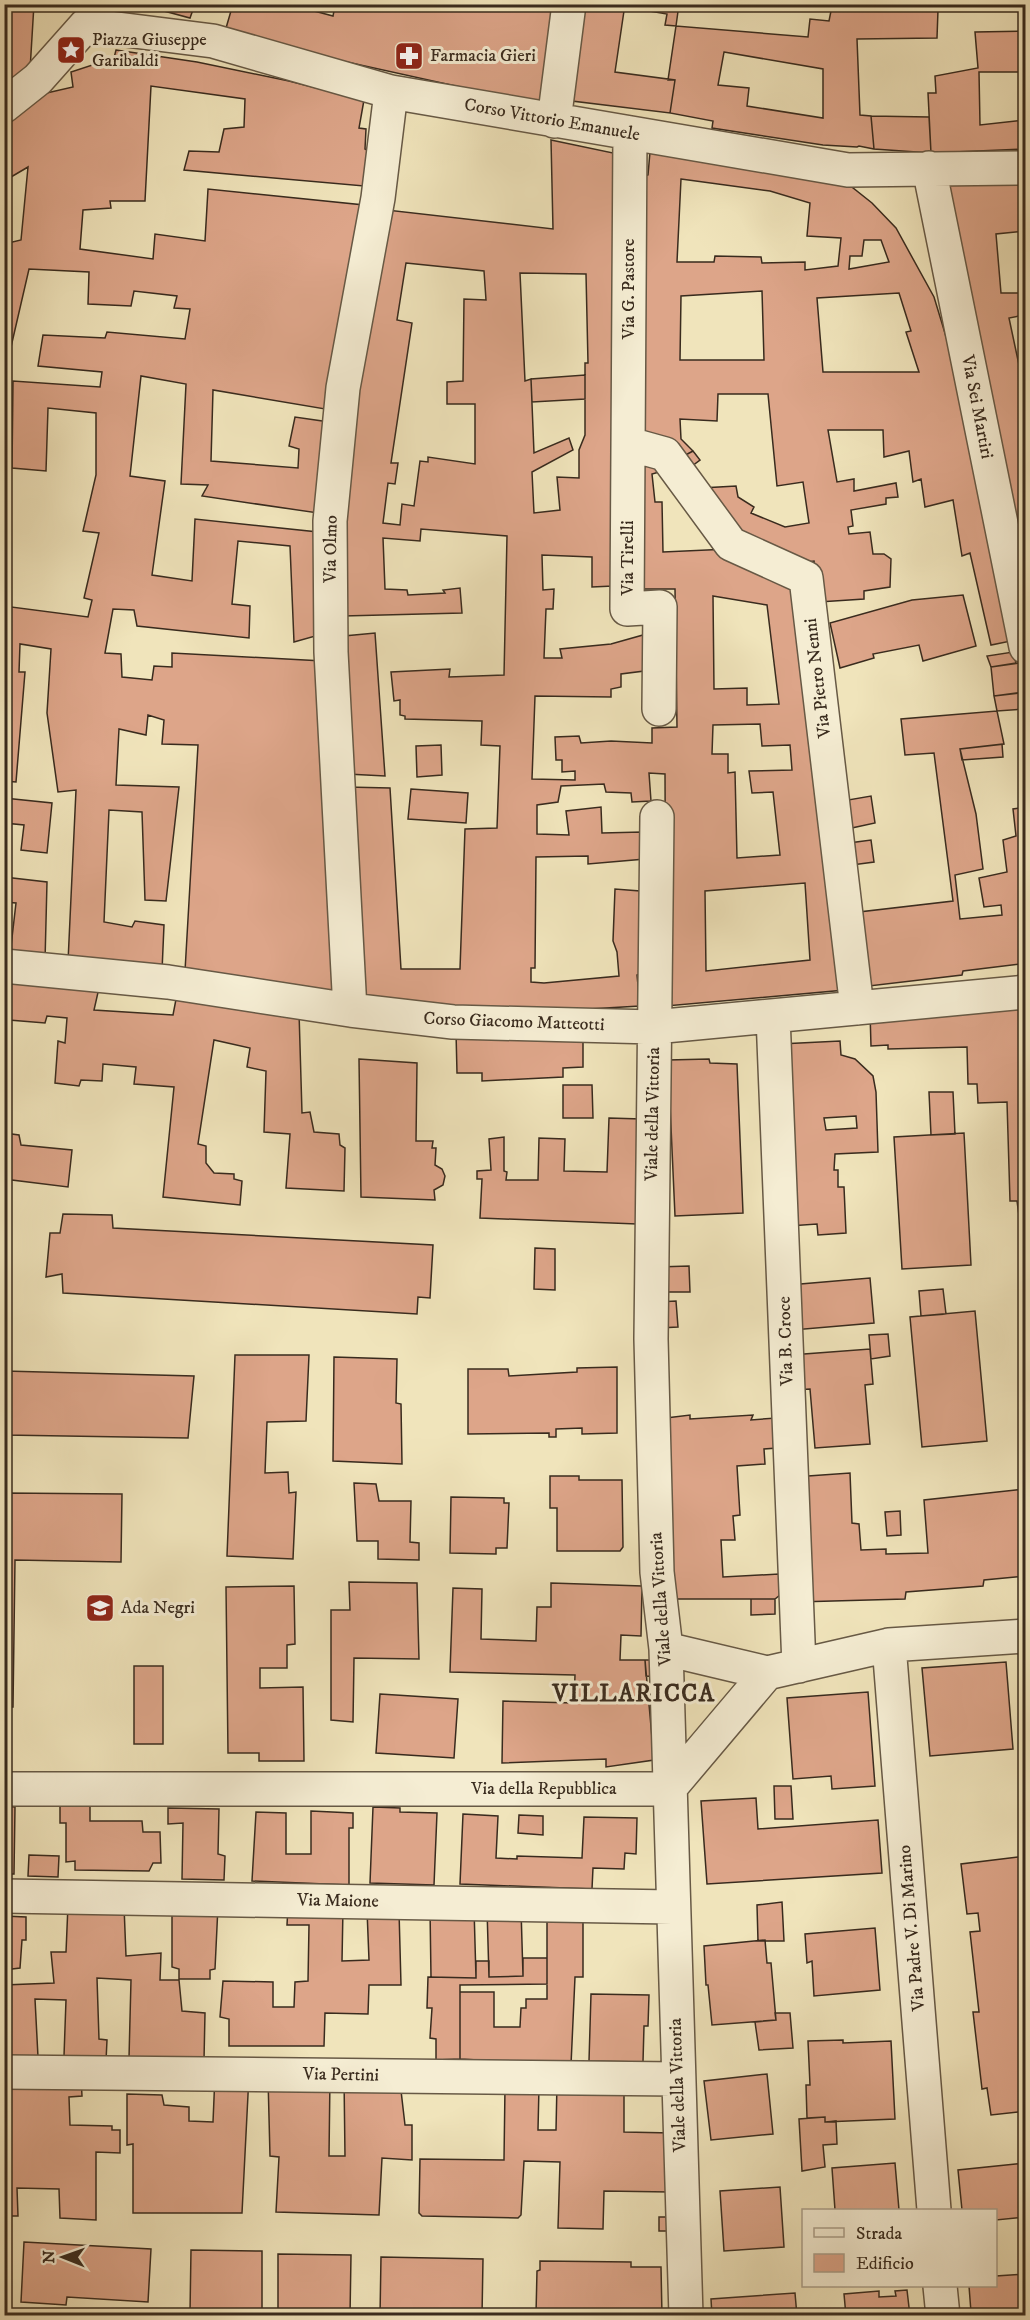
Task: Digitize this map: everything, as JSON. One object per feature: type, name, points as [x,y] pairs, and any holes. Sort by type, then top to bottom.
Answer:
[{"type":"street","points":[[554,121],[569,4]]},
{"type":"street","points":[[4,106],[38,79],[78,15]]},
{"type":"street","name":"Corso Vittorio Emanuele","points":[[78,15],[213,41],[391,92],[848,170],[1026,168]]},
{"type":"street","name":"Via Olmo","points":[[350,1010],[331,652],[330,521],[343,388],[378,198],[391,92]]},
{"type":"street","name":"Via G. Pastore","points":[[629,444],[630,133]]},
{"type":"street","name":"Via Sei Martiri","points":[[928,168],[1026,647]]},
{"type":"street","name":"Via Tirelli","points":[[629,444],[627,609],[660,607],[659,710]]},
{"type":"street","name":"Via Pietro Nenni","points":[[629,444],[665,454],[731,544],[806,578],[857,1008]]},
{"type":"street","name":"Viale della Vittoria","points":[[657,817],[651,1362],[657,1572],[666,1649],[686,2316]]},
{"type":"street","name":"Corso Giacomo Matteotti","points":[[4,966],[168,982],[350,1010],[453,1022],[654,1027],[1026,992]]},
{"type":"street","name":"Via B. Croce","points":[[773,1016],[798,1666]]},
{"type":"street","points":[[666,1649],[767,1673],[889,1645],[1026,1636]]},
{"type":"street","name":"Via Padre V. Di Marino","points":[[889,1645],[934,2209]]},
{"type":"street","points":[[669,1789],[767,1673]]},
{"type":"street","name":"Via della Repubblica","points":[[4,1789],[669,1789]]},
{"type":"street","name":"Via Maione","points":[[4,1896],[672,1907]]},
{"type":"street","name":"Via Pertini","points":[[4,2072],[678,2079]]},
{"type":"street","points":[[940,2287],[943,2316]]},
{"type":"building","points":[[4,4],[34,4],[30,70],[4,88]]},
{"type":"building","points":[[138,4],[195,4],[190,18]]},
{"type":"building","points":[[233,4],[288,4],[333,16],[335,6],[339,4],[559,4],[542,105],[224,35]]},
{"type":"building","points":[[581,4],[625,4],[615,72],[675,80],[670,113],[572,101]]},
{"type":"building","points":[[644,4],[679,4],[676,26],[665,25],[667,14],[643,10]]},
{"type":"building","points":[[822,4],[1007,6],[938,10],[937,38],[857,39],[860,115],[871,116],[874,149],[859,146],[823,145],[712,128],[713,121],[670,113],[675,80],[668,80],[676,26],[808,37],[810,19],[829,21],[832,6]],"holes":[[[724,52],[823,69],[823,118],[747,106],[749,88],[718,85]]]},
{"type":"building","points":[[1026,31],[1026,72],[979,72],[980,125],[1026,120],[1026,149],[931,153],[928,93],[936,93],[935,76],[978,68],[975,32]]},
{"type":"building","points":[[116,50],[197,62],[289,81],[364,100],[359,128],[366,129],[365,149],[369,151],[364,186],[184,170],[189,151],[219,152],[224,129],[244,127],[245,99],[151,86],[145,201],[110,201],[111,208],[83,210],[80,249],[153,259],[155,234],[205,241],[208,189],[364,205],[325,409],[213,390],[211,461],[298,468],[299,449],[289,446],[295,417],[329,422],[318,513],[202,496],[208,485],[181,484],[186,384],[141,376],[130,476],[165,481],[152,575],[192,581],[195,519],[318,532],[319,635],[294,642],[290,546],[238,541],[232,604],[250,606],[249,638],[137,626],[134,610],[113,609],[105,653],[121,654],[122,677],[152,680],[154,666],[172,667],[172,653],[323,661],[338,995],[185,971],[198,745],[162,744],[164,720],[148,715],[146,735],[119,729],[116,785],[179,787],[166,901],[145,900],[142,812],[109,810],[104,922],[132,927],[135,921],[164,925],[162,971],[68,962],[76,790],[58,792],[47,713],[51,649],[20,644],[19,672],[25,672],[16,782],[4,781],[4,606],[88,617],[92,600],[84,598],[99,533],[83,531],[96,475],[96,413],[48,408],[46,471],[12,468],[13,381],[100,387],[102,372],[38,366],[43,335],[105,338],[107,332],[185,339],[190,309],[174,308],[177,296],[134,291],[131,306],[88,304],[89,272],[29,269],[8,360],[4,360],[4,244],[21,240],[28,167],[11,177],[4,170],[4,115],[25,98],[73,87],[71,72],[114,58]]},
{"type":"building","points":[[871,116],[929,117],[931,153],[874,149]]},
{"type":"building","points":[[551,140],[618,154],[613,586],[592,587],[592,557],[542,555],[543,590],[554,589],[553,609],[546,609],[544,658],[562,658],[560,649],[611,644],[643,635],[652,670],[621,674],[621,687],[611,689],[611,697],[535,696],[532,779],[575,780],[575,771],[562,772],[562,760],[556,760],[555,737],[579,736],[581,743],[611,741],[652,743],[652,728],[677,727],[675,589],[633,589],[635,465],[656,458],[666,470],[652,474],[655,502],[662,502],[663,552],[729,549],[803,593],[845,990],[666,1006],[665,774],[649,773],[651,801],[632,802],[631,793],[606,792],[604,784],[561,786],[558,802],[537,805],[537,834],[569,835],[566,811],[601,807],[602,833],[642,832],[645,859],[588,864],[588,856],[536,857],[535,968],[531,968],[531,982],[544,983],[619,976],[617,952],[613,941],[615,889],[640,891],[640,974],[637,975],[640,1006],[589,1009],[589,1013],[488,1012],[359,996],[346,787],[390,788],[401,969],[460,969],[465,829],[497,828],[500,746],[481,745],[482,721],[405,719],[405,716],[400,715],[400,700],[394,701],[391,672],[450,669],[449,677],[504,675],[507,536],[421,529],[420,541],[383,538],[385,589],[407,590],[408,595],[445,593],[443,590],[460,588],[462,613],[343,616],[340,533],[366,321],[387,210],[553,229]],"holes":[[[406,263],[484,271],[486,300],[464,299],[463,381],[447,382],[447,404],[475,404],[475,464],[428,457],[428,462],[420,461],[414,506],[402,504],[400,525],[383,523],[388,483],[395,484],[398,463],[391,463],[412,323],[397,320]],[[520,273],[586,274],[588,363],[585,363],[585,435],[579,450],[579,478],[557,477],[560,510],[534,513],[532,472],[573,450],[569,438],[534,453],[531,379],[525,381]],[[713,596],[767,605],[779,704],[747,705],[747,688],[714,689]],[[760,724],[762,746],[790,745],[792,770],[749,771],[752,793],[773,792],[780,855],[737,858],[735,772],[728,773],[728,754],[712,754],[713,725]],[[805,883],[810,960],[706,971],[705,891]]]},
{"type":"building","points":[[650,152],[848,184],[872,203],[896,228],[934,297],[971,419],[1011,641],[991,645],[970,553],[962,556],[953,500],[925,507],[921,479],[913,482],[909,451],[884,457],[883,430],[828,430],[837,482],[854,479],[854,491],[896,483],[898,497],[886,498],[886,504],[851,510],[853,526],[848,527],[849,534],[870,532],[873,554],[884,554],[891,559],[890,587],[864,591],[864,599],[819,602],[814,561],[785,565],[739,540],[702,488],[736,486],[738,497],[754,507],[751,513],[785,527],[809,523],[803,482],[777,486],[768,394],[718,394],[717,421],[680,419],[681,439],[693,451],[680,458],[641,438],[644,176],[648,175]],"holes":[[[681,179],[770,191],[810,203],[807,236],[841,238],[838,266],[805,270],[805,262],[762,263],[761,257],[715,256],[714,262],[677,262]],[[864,240],[881,240],[889,262],[849,269],[850,256],[862,256]],[[762,291],[764,360],[680,360],[681,296]],[[899,293],[911,331],[906,332],[919,372],[823,372],[817,298]]]},
{"type":"building","points":[[1026,170],[1026,231],[996,234],[1001,293],[1026,293],[1026,323],[1024,315],[1009,318],[1026,398],[1026,576],[937,173]]},
{"type":"building","points":[[585,375],[585,399],[532,402],[531,379]]},
{"type":"building","points":[[693,451],[700,460],[688,469],[680,458]]},
{"type":"building","points":[[963,595],[976,646],[923,661],[919,645],[873,654],[874,658],[840,668],[830,623],[912,600]]},
{"type":"building","points":[[375,633],[385,776],[347,774],[344,636]]},
{"type":"building","points":[[1013,652],[1016,663],[991,667],[987,656]]},
{"type":"building","points":[[1019,663],[1023,692],[994,696],[991,667]]},
{"type":"building","points":[[1021,693],[1023,709],[997,711],[994,696]]},
{"type":"building","points":[[997,711],[1004,744],[960,749],[976,814],[983,869],[955,875],[960,919],[1002,915],[1001,905],[984,907],[979,878],[1007,872],[1003,840],[1016,836],[1013,809],[1026,807],[1026,962],[963,971],[962,975],[869,986],[859,912],[953,901],[934,753],[905,755],[901,719]]},
{"type":"building","points":[[1002,744],[1003,757],[962,760],[960,749]]},
{"type":"building","points":[[441,745],[442,775],[417,777],[416,746]]},
{"type":"building","points":[[411,789],[468,793],[466,823],[408,819]]},
{"type":"building","points":[[871,796],[875,823],[847,829],[842,801]]},
{"type":"building","points":[[4,798],[52,803],[47,853],[21,850],[24,825],[4,823]]},
{"type":"building","points":[[871,840],[874,862],[852,865],[849,843]]},
{"type":"building","points":[[4,877],[47,882],[45,961],[10,955],[16,903],[4,902]]},
{"type":"building","points":[[4,978],[99,988],[94,1010],[173,1015],[177,994],[299,1012],[302,1113],[310,1112],[314,1132],[339,1134],[340,1145],[345,1148],[344,1191],[286,1188],[290,1134],[264,1132],[266,1071],[247,1067],[250,1048],[214,1040],[198,1144],[206,1146],[206,1163],[214,1173],[234,1174],[234,1179],[242,1181],[240,1205],[163,1197],[174,1087],[134,1084],[136,1067],[103,1064],[102,1081],[81,1080],[79,1086],[55,1083],[58,1041],[65,1043],[67,1018],[47,1016],[45,1023],[9,1020],[7,1015],[4,1015]]},
{"type":"building","points":[[1026,1008],[1026,1267],[1017,1201],[1010,1201],[1007,1102],[978,1103],[977,1084],[968,1084],[967,1047],[888,1049],[888,1045],[871,1046],[870,1012]]},
{"type":"building","points":[[456,1032],[583,1038],[583,1067],[563,1068],[563,1077],[482,1081],[482,1073],[457,1073]]},
{"type":"building","points":[[840,1041],[841,1055],[855,1059],[873,1076],[876,1092],[878,1152],[835,1154],[834,1170],[838,1170],[838,1187],[844,1187],[846,1233],[818,1235],[817,1224],[789,1226],[780,1044]],"holes":[[[856,1116],[857,1128],[826,1130],[824,1118]]]},
{"type":"building","points":[[359,1059],[417,1063],[416,1141],[433,1141],[432,1148],[436,1148],[435,1165],[442,1169],[445,1176],[443,1185],[434,1190],[435,1200],[361,1197]]},
{"type":"building","points":[[709,1059],[710,1063],[737,1064],[743,1213],[675,1216],[668,1060]]},
{"type":"building","points":[[563,1085],[592,1085],[593,1118],[563,1118]]},
{"type":"building","points":[[929,1092],[953,1092],[955,1134],[931,1135]]},
{"type":"building","points":[[609,1118],[641,1119],[637,1224],[480,1218],[482,1179],[477,1179],[477,1171],[491,1170],[489,1139],[504,1137],[506,1180],[538,1180],[539,1138],[565,1139],[564,1171],[607,1172]]},
{"type":"building","points":[[4,1133],[19,1135],[21,1145],[72,1150],[68,1187],[4,1179]]},
{"type":"building","points":[[964,1133],[971,1265],[902,1269],[894,1137]]},
{"type":"building","points":[[63,1214],[112,1215],[113,1228],[433,1245],[430,1298],[418,1297],[417,1314],[63,1293],[62,1274],[46,1277],[50,1233],[60,1233]]},
{"type":"building","points":[[535,1248],[555,1249],[555,1290],[534,1289]]},
{"type":"building","points":[[689,1266],[690,1292],[658,1292],[657,1267]]},
{"type":"building","points":[[870,1278],[874,1323],[793,1330],[789,1285]]},
{"type":"building","points":[[943,1289],[946,1314],[921,1316],[919,1291]]},
{"type":"building","points":[[676,1301],[678,1327],[659,1328],[658,1302]]},
{"type":"building","points":[[975,1311],[987,1441],[922,1447],[910,1317]]},
{"type":"building","points":[[888,1334],[890,1356],[871,1359],[869,1335]]},
{"type":"building","points":[[870,1349],[873,1384],[865,1385],[870,1444],[815,1448],[810,1389],[793,1390],[791,1355]]},
{"type":"building","points":[[235,1355],[309,1355],[306,1421],[267,1422],[265,1473],[288,1472],[289,1493],[296,1492],[293,1559],[227,1556]]},
{"type":"building","points":[[334,1357],[397,1359],[396,1403],[401,1404],[402,1464],[333,1461]]},
{"type":"building","points":[[617,1367],[617,1433],[582,1434],[582,1428],[556,1429],[556,1437],[549,1437],[549,1433],[468,1434],[468,1369],[508,1369],[509,1376],[577,1372],[577,1368]]},
{"type":"building","points":[[4,1371],[194,1376],[188,1438],[4,1435]]},
{"type":"building","points":[[690,1415],[690,1419],[753,1415],[751,1420],[776,1418],[777,1448],[764,1449],[765,1464],[737,1466],[740,1515],[733,1516],[735,1540],[721,1540],[723,1577],[779,1574],[780,1595],[775,1599],[668,1599],[658,1419]]},
{"type":"building","points":[[850,1473],[852,1523],[859,1524],[861,1550],[886,1549],[886,1554],[928,1553],[924,1500],[1026,1489],[1026,1576],[984,1580],[983,1586],[906,1592],[905,1599],[797,1602],[794,1477]]},
{"type":"building","points":[[550,1476],[579,1476],[579,1480],[622,1480],[623,1547],[620,1551],[557,1551],[557,1508],[550,1508]]},
{"type":"building","points":[[354,1483],[376,1484],[379,1501],[411,1501],[410,1542],[419,1543],[419,1560],[378,1559],[378,1541],[357,1541]]},
{"type":"building","points":[[4,1493],[122,1494],[121,1562],[15,1560],[13,1707],[4,1707]]},
{"type":"building","points":[[451,1497],[504,1498],[504,1503],[509,1503],[507,1548],[496,1548],[496,1554],[450,1553]]},
{"type":"building","points":[[900,1511],[901,1535],[887,1536],[885,1512]]},
{"type":"building","points":[[349,1582],[417,1583],[419,1659],[354,1658],[353,1722],[331,1720],[331,1610],[350,1610]]},
{"type":"building","points":[[551,1583],[642,1586],[641,1636],[621,1635],[620,1660],[645,1660],[654,1760],[606,1767],[606,1759],[502,1763],[503,1701],[574,1703],[575,1675],[450,1672],[453,1588],[482,1589],[481,1639],[536,1641],[537,1607],[551,1607]]},
{"type":"building","points":[[294,1586],[295,1644],[287,1645],[287,1668],[260,1668],[260,1688],[303,1687],[304,1761],[259,1761],[259,1753],[228,1753],[226,1587]]},
{"type":"building","points":[[751,1599],[775,1599],[775,1614],[751,1615]]},
{"type":"building","points":[[645,1660],[657,1660],[657,1677],[646,1676]]},
{"type":"building","points":[[1006,1662],[1013,1749],[930,1756],[922,1668]]},
{"type":"building","points":[[134,1666],[163,1666],[163,1744],[134,1744]]},
{"type":"building","points":[[868,1692],[875,1786],[832,1789],[831,1776],[793,1779],[787,1698]]},
{"type":"building","points":[[380,1694],[458,1699],[454,1758],[376,1753]]},
{"type":"building","points":[[774,1786],[791,1786],[793,1819],[775,1819]]},
{"type":"building","points":[[756,1798],[758,1829],[878,1820],[882,1873],[707,1884],[701,1801]]},
{"type":"building","points":[[60,1805],[90,1805],[90,1821],[142,1821],[143,1832],[160,1832],[161,1863],[153,1863],[149,1871],[75,1870],[75,1861],[66,1862],[66,1823],[60,1823]]},
{"type":"building","points":[[4,1806],[15,1807],[14,1874],[4,1874]]},
{"type":"building","points":[[373,1807],[400,1808],[400,1812],[437,1813],[434,1885],[370,1883]]},
{"type":"building","points":[[168,1808],[219,1809],[218,1854],[225,1856],[224,1880],[182,1879],[183,1823],[168,1824]]},
{"type":"building","points":[[311,1811],[353,1813],[353,1828],[349,1828],[349,1885],[252,1881],[256,1812],[286,1813],[286,1854],[311,1854]]},
{"type":"building","points":[[463,1814],[498,1816],[496,1858],[517,1859],[517,1856],[582,1858],[584,1817],[637,1818],[636,1854],[625,1853],[624,1869],[593,1868],[592,1889],[460,1884]]},
{"type":"building","points":[[519,1815],[543,1816],[543,1835],[518,1833]]},
{"type":"building","points":[[29,1855],[59,1856],[58,1877],[28,1876]]},
{"type":"building","points":[[1026,1856],[1026,2111],[991,2115],[987,2088],[982,2089],[973,2012],[979,2012],[970,1932],[980,1931],[978,1913],[967,1914],[961,1864]]},
{"type":"building","points":[[782,1902],[784,1941],[758,1941],[757,1905]]},
{"type":"building","points":[[68,1905],[124,1906],[126,1956],[161,1953],[160,1980],[179,1980],[182,2011],[205,2013],[204,2060],[129,2058],[131,1980],[97,1978],[99,2039],[107,2040],[106,2061],[64,2056],[66,2000],[35,1999],[38,2057],[4,2055],[4,1985],[54,1983],[51,1952],[66,1952]]},
{"type":"building","points":[[172,1905],[218,1906],[215,1969],[210,1970],[210,1979],[179,1979],[179,1969],[172,1967]]},
{"type":"building","points":[[288,1907],[343,1908],[342,1961],[369,1960],[367,1910],[399,1911],[401,1985],[369,1985],[368,2014],[325,2013],[324,2046],[229,2046],[229,2019],[220,2017],[223,1981],[273,1982],[273,2007],[294,2007],[295,1982],[308,1981],[309,1925],[287,1925]]},
{"type":"building","points":[[474,1908],[476,1978],[431,1977],[430,1909]]},
{"type":"building","points":[[487,1909],[521,1909],[523,1976],[489,1977]]},
{"type":"building","points":[[583,1910],[583,1977],[575,1977],[571,2065],[460,2059],[460,1992],[494,1992],[494,2027],[520,2027],[521,2008],[526,2008],[526,1999],[547,1999],[547,1911]]},
{"type":"building","points":[[4,1916],[26,1917],[26,1940],[22,1940],[20,1968],[4,1970]]},
{"type":"building","points":[[875,1928],[880,1990],[814,1996],[812,1961],[807,1963],[805,1934]]},
{"type":"building","points":[[765,1940],[767,1963],[771,1963],[776,2020],[712,2025],[708,1985],[706,1985],[704,1946]]},
{"type":"building","points":[[523,1958],[547,1958],[547,1984],[460,1985],[460,2059],[436,2060],[436,2039],[430,2038],[432,2008],[427,2008],[428,1977],[476,1978],[476,1961],[489,1961],[489,1977],[523,1976]]},
{"type":"building","points":[[591,1994],[649,1995],[648,2026],[644,2026],[643,2062],[589,2061]]},
{"type":"building","points":[[775,2013],[790,2013],[793,2048],[759,2050],[755,2022],[776,2020]]},
{"type":"building","points":[[843,2040],[843,2043],[891,2041],[895,2119],[825,2122],[825,2117],[807,2118],[806,2085],[810,2085],[808,2041]]},
{"type":"building","points":[[767,2074],[773,2134],[711,2140],[704,2081]]},
{"type":"building","points":[[215,2075],[249,2075],[242,2213],[133,2213],[133,2144],[127,2145],[127,2094],[162,2095],[164,2105],[189,2107],[189,2121],[213,2122]]},
{"type":"building","points":[[330,2077],[329,2156],[345,2156],[344,2077],[400,2082],[405,2125],[412,2125],[412,2160],[382,2158],[379,2215],[276,2212],[279,2157],[270,2156],[268,2078]]},
{"type":"building","points":[[4,2078],[81,2078],[82,2096],[69,2097],[70,2125],[112,2126],[112,2130],[120,2130],[120,2153],[96,2152],[96,2220],[60,2218],[59,2189],[17,2188],[18,2216],[4,2216]]},
{"type":"building","points":[[557,2083],[624,2084],[624,2132],[672,2133],[670,2192],[604,2191],[603,2229],[558,2228],[560,2162],[524,2161],[521,2215],[518,2218],[422,2216],[419,2213],[420,2159],[504,2160],[505,2087],[539,2087],[538,2130],[556,2130]]},
{"type":"building","points":[[825,2117],[825,2122],[836,2121],[837,2144],[823,2145],[825,2167],[802,2171],[799,2119]]},
{"type":"building","points":[[895,2163],[899,2209],[835,2209],[832,2168]]},
{"type":"building","points":[[1026,2163],[1026,2217],[997,2220],[997,2209],[962,2209],[958,2170]]},
{"type":"building","points":[[780,2187],[784,2247],[724,2251],[720,2191]]},
{"type":"building","points":[[659,2217],[675,2217],[675,2231],[659,2231]]},
{"type":"building","points":[[24,2242],[151,2249],[148,2302],[67,2297],[66,2305],[21,2302]]},
{"type":"building","points":[[191,2250],[262,2251],[262,2313],[190,2313]]},
{"type":"building","points":[[278,2254],[351,2255],[350,2316],[278,2316]]},
{"type":"building","points":[[381,2257],[483,2259],[482,2316],[380,2316]]},
{"type":"building","points":[[540,2261],[631,2262],[631,2267],[661,2267],[662,2316],[536,2314],[537,2271],[540,2270]]},
{"type":"building","points":[[1026,2274],[1026,2316],[978,2316],[978,2312],[971,2312],[969,2287],[997,2287],[997,2276]]},
{"type":"building","points":[[907,2290],[910,2316],[846,2316],[844,2294],[879,2291],[879,2297],[896,2296],[895,2291]]},
{"type":"building","points":[[795,2293],[797,2316],[712,2316],[711,2299]]},
{"type":"place","name":"Piazza Giuseppe Garibaldi","points":[[71,50]]},
{"type":"place","name":"Farmacia Gieri","points":[[409,56]]},
{"type":"place","name":"Ada Negri","points":[[100,1608]]},
{"type":"district","name":"VILLARICCA","points":[[634,1694]]}]
